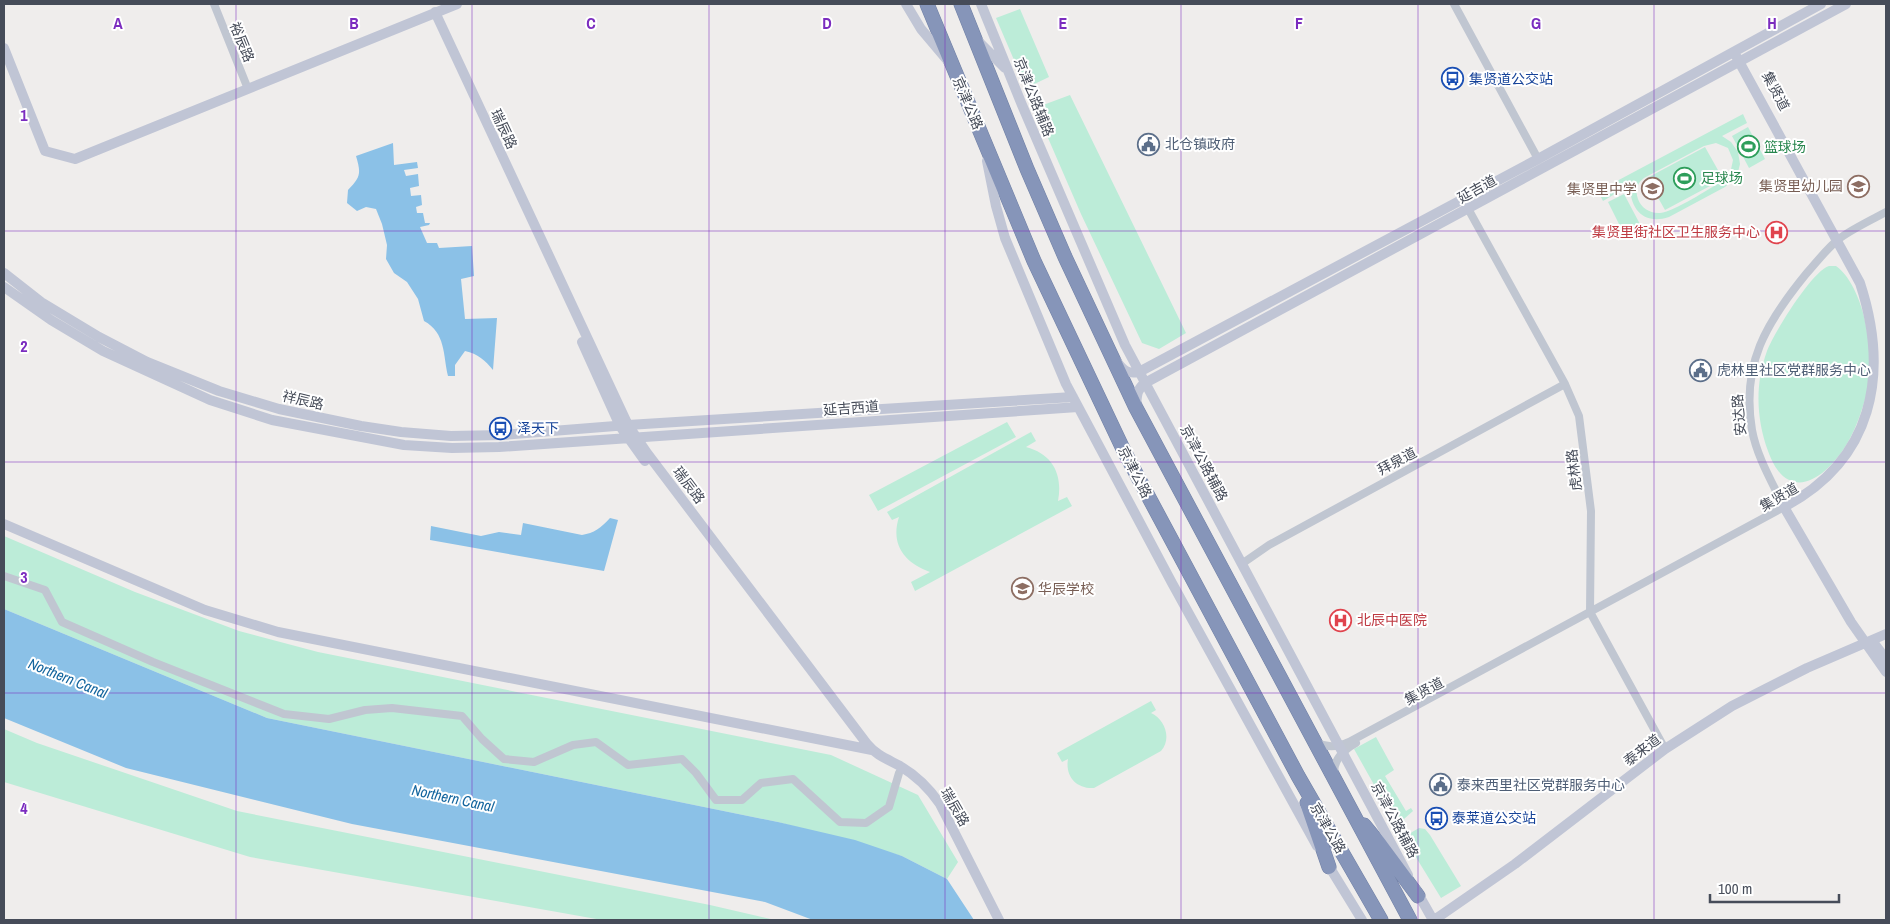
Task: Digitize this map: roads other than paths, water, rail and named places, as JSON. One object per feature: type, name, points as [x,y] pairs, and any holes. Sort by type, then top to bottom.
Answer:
[{"type":"highway","name":"京津公路","points":[[927,4],[1034,261],[1124,451],[1298,776],[1381,920]]},
{"type":"highway","name":"京津公路","points":[[961,4],[1027,170],[1108,352],[1136,408],[1201,526],[1410,920]]},
{"type":"highway","points":[[1298,776],[1329,867]]},
{"type":"highway","points":[[1349,808],[1378,842],[1418,896]]},
{"type":"street","name":"裕辰路","points":[[214,4],[248,89]]},
{"type":"street","points":[[4,48],[45,151],[75,159],[433,11],[457,4]]},
{"type":"street","points":[[906,4],[921,29],[953,67]]},
{"type":"street","name":"京津公路辅路","points":[[982,4],[1117,328],[1145,384],[1388,836],[1418,896],[1433,920]]},
{"type":"street","points":[[1454,4],[1538,159]]},
{"type":"street","name":"延吉道","points":[[1139,372],[1538,159],[1735,49],[1821,4]]},
{"type":"street","name":"延吉道","points":[[1145,384],[1846,4]]},
{"type":"street","name":"瑞辰路","points":[[433,11],[631,437],[867,750],[878,761],[919,786],[930,797],[994,920]]},
{"type":"street","points":[[975,38],[1008,70]]},
{"type":"street","name":"集贤道","points":[[1735,49],[1875,308],[1884,353]]},
{"type":"street","points":[[982,135],[996,206],[1005,238],[1072,397],[1329,867],[1362,920]]},
{"type":"street","name":"虎林路","points":[[1463,199],[1565,384],[1579,416],[1591,511],[1591,613],[1665,749]]},
{"type":"street","name":"安达路","points":[[1869,642],[1851,622],[1786,507],[1758,451],[1752,430],[1750,389],[1760,342],[1776,314],[1806,275],[1840,241],[1886,212]]},
{"type":"street","name":"安达路","points":[[1840,241],[1886,217]]},
{"type":"street","name":"集贤道","points":[[1786,507],[1822,482],[1850,454],[1868,422],[1879,378],[1880,352],[1872,309],[1840,241]]},
{"type":"street","name":"祥辰路","points":[[4,274],[41,302],[99,337],[147,362],[219,391],[280,409],[361,426],[450,436],[503,435],[624,425]]},
{"type":"street","name":"祥辰路","points":[[4,287],[50,320],[103,352],[210,400],[272,420],[409,446],[499,447],[631,437]]},
{"type":"street","points":[[1108,352],[1126,372],[1139,372]]},
{"type":"street","name":"集贤道","points":[[1341,749],[1368,737],[1821,487],[1854,455],[1870,427],[1879,400],[1883,379]]},
{"type":"street","points":[[1136,408],[1137,393],[1145,384]]},
{"type":"street","name":"拜泉道","points":[[1242,563],[1269,545],[1565,384]]},
{"type":"street","name":"延吉西道","points":[[624,425],[1072,397]]},
{"type":"street","name":"延吉西道","points":[[631,437],[1078,407]]},
{"type":"street","points":[[600,427],[631,437]]},
{"type":"street","points":[[601,439],[620,443],[643,454]]},
{"type":"street","points":[[4,524],[205,610],[278,632],[867,750]]},
{"type":"street","points":[[4,576],[45,590],[62,622],[153,662],[284,714],[329,719],[365,710],[392,708],[462,716],[504,760],[534,762],[573,745],[596,742],[628,765],[682,760],[696,773],[716,800],[742,800],[761,783],[793,779],[840,822],[866,824],[889,807],[899,773]]},
{"type":"street","name":"泰来道","points":[[1433,920],[1515,864],[1665,749],[1732,706],[1807,668],[1886,634]]},
{"type":"street","points":[[1869,642],[1886,659]]},
{"type":"street","points":[[1869,642],[1886,672]]},
{"type":"street","points":[[1313,740],[1324,746],[1341,749],[1334,767],[1334,779]]},
{"type":"street","name":"瑞辰路","points":[[867,750],[916,777],[932,793],[940,804],[999,920]]},
{"type":"water","points":[[393,143],[394,165],[417,162],[418,168],[404,170],[406,176],[418,174],[419,186],[410,188],[411,196],[421,195],[422,205],[416,207],[417,213],[423,213],[425,223],[430,223],[420,227],[427,243],[437,243],[439,248],[472,246],[474,276],[461,279],[465,319],[497,318],[493,370],[481,358],[465,351],[455,365],[455,376],[448,376],[440,338],[431,326],[424,321],[418,299],[407,282],[394,273],[386,259],[387,245],[376,209],[366,207],[357,211],[347,203],[348,190],[359,174],[356,156]]},
{"type":"water","points":[[610,518],[618,520],[604,571],[430,540],[431,526],[481,536],[499,532],[521,535],[523,523],[582,535],[597,530]]},
{"type":"water","name":"Northern Canal","points":[[4,609],[267,718],[778,822],[855,840],[902,856],[947,879],[974,920],[813,920],[765,902],[352,824],[126,768],[4,718]]},
{"type":"place","name":"集贤道公交站","points":[[1453,79]]},
{"type":"place","name":"北仓镇政府","points":[[1149,144]]},
{"type":"place","name":"篮球场","points":[[1748,147]]},
{"type":"place","name":"足球场","points":[[1685,178]]},
{"type":"place","name":"集贤里幼儿园","points":[[1859,186]]},
{"type":"place","name":"集贤里中学","points":[[1653,189]]},
{"type":"place","name":"集贤里街社区卫生服务中心","points":[[1776,232]]},
{"type":"place","name":"虎林里社区党群服务中心","points":[[1701,370]]},
{"type":"place","name":"泽天下","points":[[501,428]]},
{"type":"place","name":"华辰学校","points":[[1022,589]]},
{"type":"place","name":"北辰中医院","points":[[1341,620]]},
{"type":"place","name":"泰来西里社区党群服务中心","points":[[1441,785]]},
{"type":"place","name":"泰莱道公交站","points":[[1436,818]]}]
